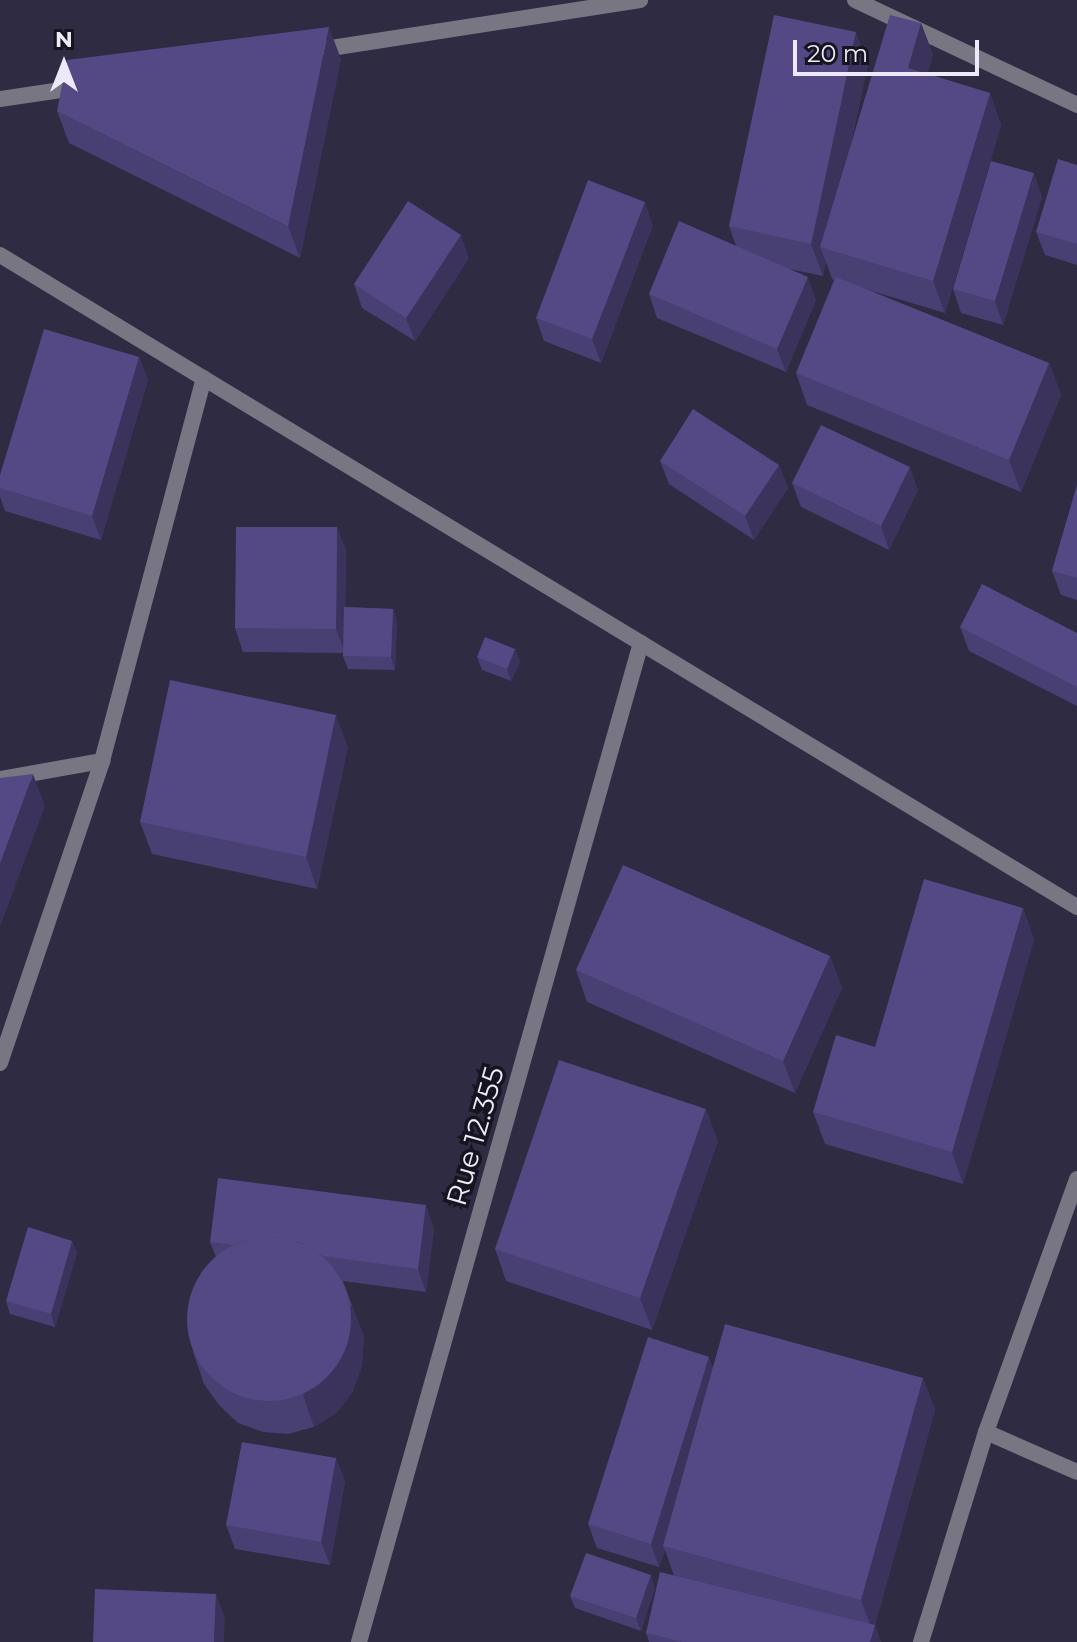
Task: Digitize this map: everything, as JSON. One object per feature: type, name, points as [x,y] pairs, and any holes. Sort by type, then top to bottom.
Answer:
[{"type":"street","points":[[297,53],[640,0]]},
{"type":"street","points":[[855,0],[1077,105]]},
{"type":"street","points":[[0,99],[94,85]]},
{"type":"street","points":[[0,255],[1077,907]]},
{"type":"street","points":[[0,1063],[102,761],[204,378]]},
{"type":"street","name":"Rue 12.355","points":[[359,1642],[641,643]]},
{"type":"street","points":[[0,779],[102,761]]},
{"type":"street","points":[[921,1642],[986,1432],[1077,1179]]},
{"type":"street","points":[[986,1432],[1077,1472]]},
{"type":"building","points":[[774,15],[856,32],[811,244],[729,226]]},
{"type":"building","points":[[890,15],[921,23],[908,68],[990,93],[933,281],[820,247]]},
{"type":"building","points":[[329,27],[288,226],[57,111],[67,60]]},
{"type":"building","points":[[1058,159],[1077,165],[1077,244],[1036,232]]},
{"type":"building","points":[[991,161],[1034,173],[995,301],[953,289]]},
{"type":"building","points":[[588,180],[645,202],[592,339],[536,318]]},
{"type":"building","points":[[408,201],[461,235],[406,318],[354,284]]},
{"type":"building","points":[[679,221],[808,277],[777,349],[649,294]]},
{"type":"building","points":[[836,277],[1049,363],[1009,460],[796,373]]},
{"type":"building","points":[[44,329],[139,357],[92,516],[0,488],[0,475]]},
{"type":"building","points":[[693,409],[779,465],[745,516],[660,461]]},
{"type":"building","points":[[821,425],[910,467],[881,526],[792,483]]},
{"type":"building","points":[[1077,485],[1077,578],[1052,571]]},
{"type":"building","points":[[236,527],[337,527],[336,629],[235,628]]},
{"type":"building","points":[[982,584],[1077,633],[1077,687],[960,627]]},
{"type":"building","points":[[344,607],[393,609],[391,657],[343,656]]},
{"type":"building","points":[[485,637],[515,649],[507,669],[477,657]]},
{"type":"building","points":[[170,680],[336,715],[306,857],[140,822]]},
{"type":"building","points":[[33,774],[0,864],[0,778]]},
{"type":"building","points":[[623,865],[830,956],[783,1061],[576,970]]},
{"type":"building","points":[[924,879],[1023,908],[952,1152],[813,1112],[836,1035],[875,1047]]},
{"type":"building","points":[[559,1060],[706,1109],[640,1298],[495,1249]]},
{"type":"building","points":[[218,1178],[426,1205],[418,1269],[323,1256],[299,1242],[271,1237],[234,1245],[210,1242]]},
{"type":"building","points":[[28,1227],[72,1241],[51,1314],[6,1301]]},
{"type":"building","points":[[269,1237],[300,1243],[327,1261],[345,1288],[351,1319],[345,1350],[327,1377],[300,1395],[269,1401],[238,1395],[211,1377],[193,1350],[187,1319],[193,1288],[211,1261],[238,1243]]},
{"type":"building","points":[[725,1324],[923,1378],[861,1600],[663,1546]]},
{"type":"building","points":[[648,1337],[709,1357],[651,1544],[588,1524]]},
{"type":"building","points":[[242,1442],[336,1458],[321,1542],[226,1525]]},
{"type":"building","points":[[586,1553],[651,1575],[636,1618],[570,1596]]},
{"type":"building","points":[[660,1572],[875,1625],[870,1642],[683,1642],[646,1633]]},
{"type":"building","points":[[95,1589],[216,1594],[214,1642],[93,1642]]}]
